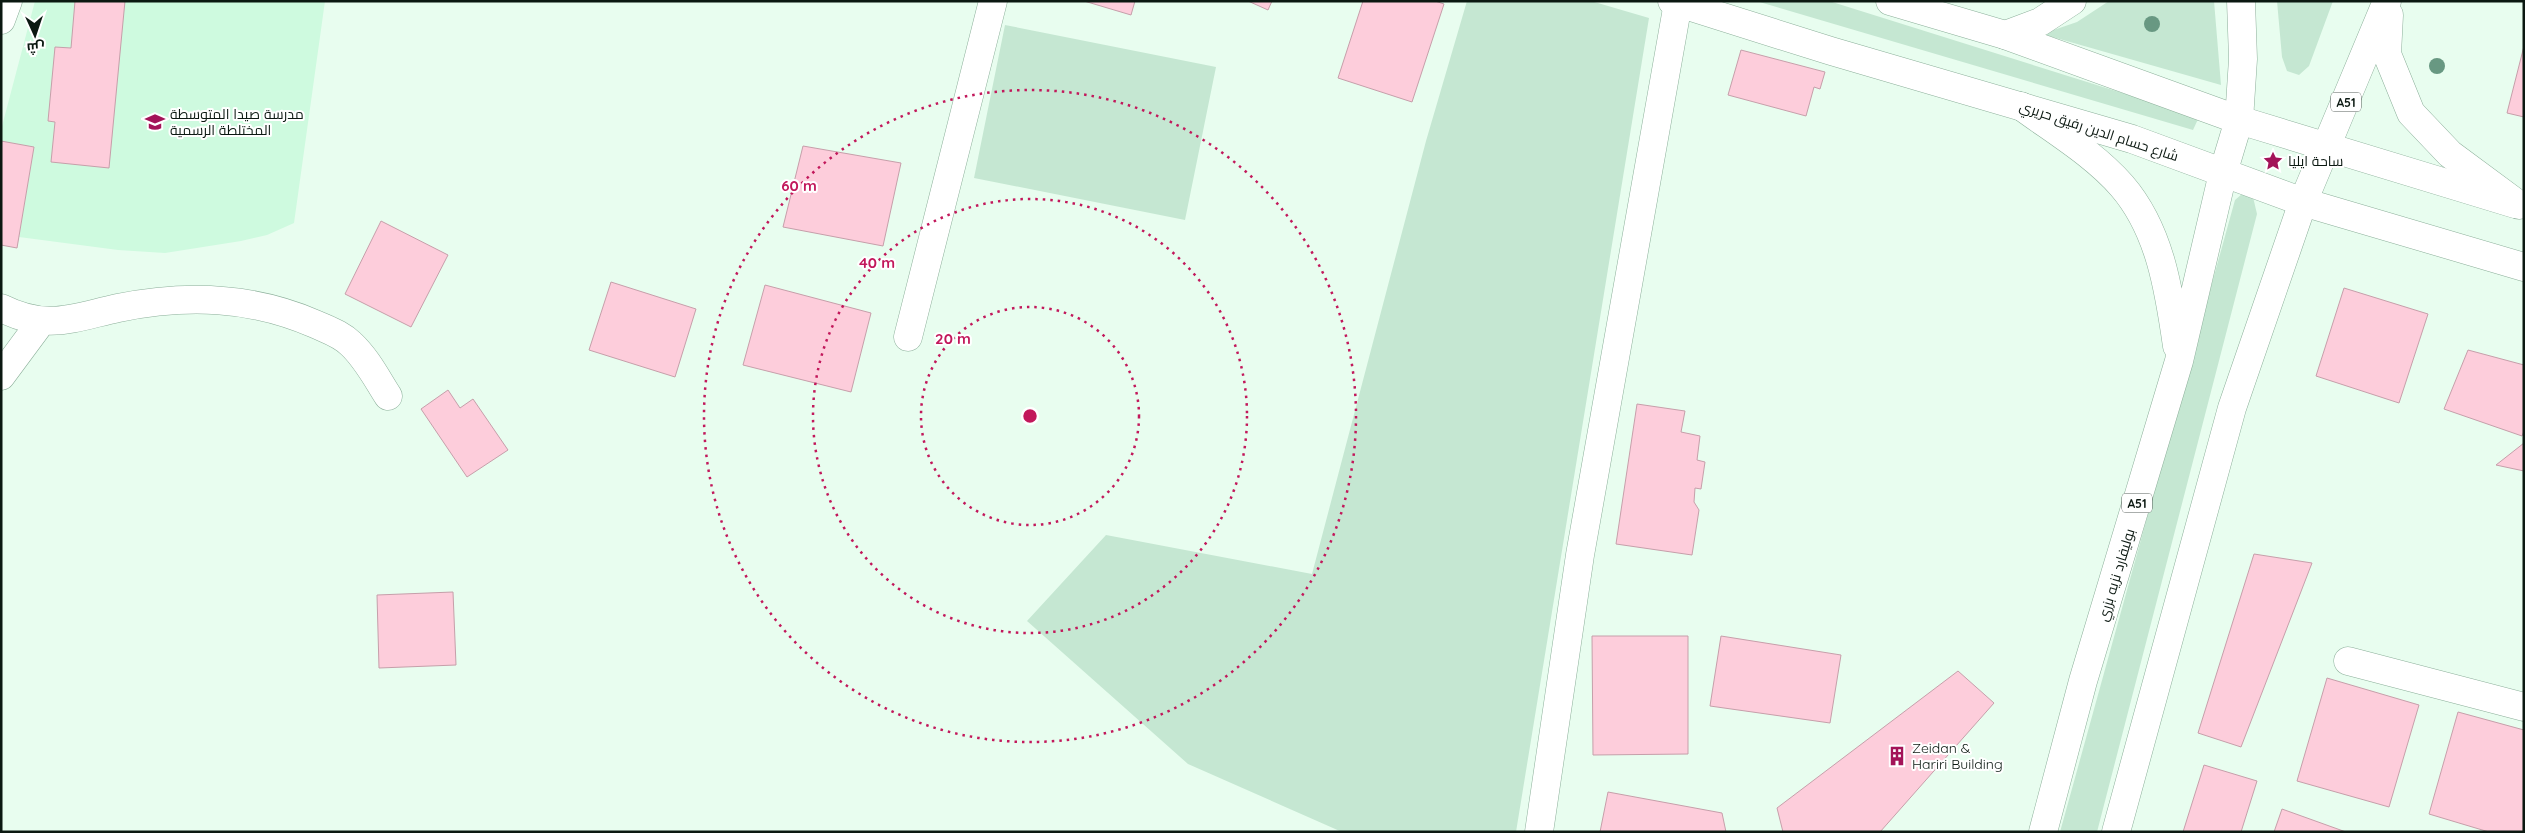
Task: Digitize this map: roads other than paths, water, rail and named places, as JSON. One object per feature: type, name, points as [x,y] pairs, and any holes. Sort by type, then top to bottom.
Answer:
[{"type":"main road","points":[[1,20],[8,1]]},
{"type":"main road","points":[[908,337],[993,1]]},
{"type":"main road","points":[[1890,1],[2005,34],[2239,120],[2522,206]]},
{"type":"main road","points":[[2005,34],[2040,22],[2072,1]]},
{"type":"main road","name":"A51","points":[[2223,172],[2239,120],[2243,59],[2241,1]]},
{"type":"main road","points":[[2388,1],[2387,54],[2411,113],[2450,154],[2522,206]]},
{"type":"main road","name":"A51","points":[[2116,832],[2232,408],[2303,202],[2388,1]]},
{"type":"main road","points":[[1539,832],[1580,554],[1675,2]]},
{"type":"main road","name":"شارع حسام الدين رفيق حريري","points":[[1675,2],[1831,52],[2132,139],[2303,202],[2524,267]]},
{"type":"main road","points":[[2020,106],[2084,152],[2122,186],[2140,211],[2158,251],[2168,285],[2179,361]]},
{"type":"main road","name":"بوليفارد نزيه بزري","points":[[2043,832],[2084,681],[2179,361],[2223,172]]},
{"type":"main road","points":[[1,308],[41,322],[62,320],[164,300],[201,298],[250,303],[300,317],[339,335],[359,353],[388,396]]},
{"type":"main road","points":[[1,376],[41,322]]},
{"type":"main road","points":[[2348,661],[2524,707]]},
{"type":"place","name":"مدرسة صيدا المتوسطة المختلطة الرسمية","points":[[155,122]]},
{"type":"place","name":"ساحة ايليا","points":[[2273,161]]},
{"type":"place","name":"Zeidan & Hariri Building","points":[[1897,756]]}]
